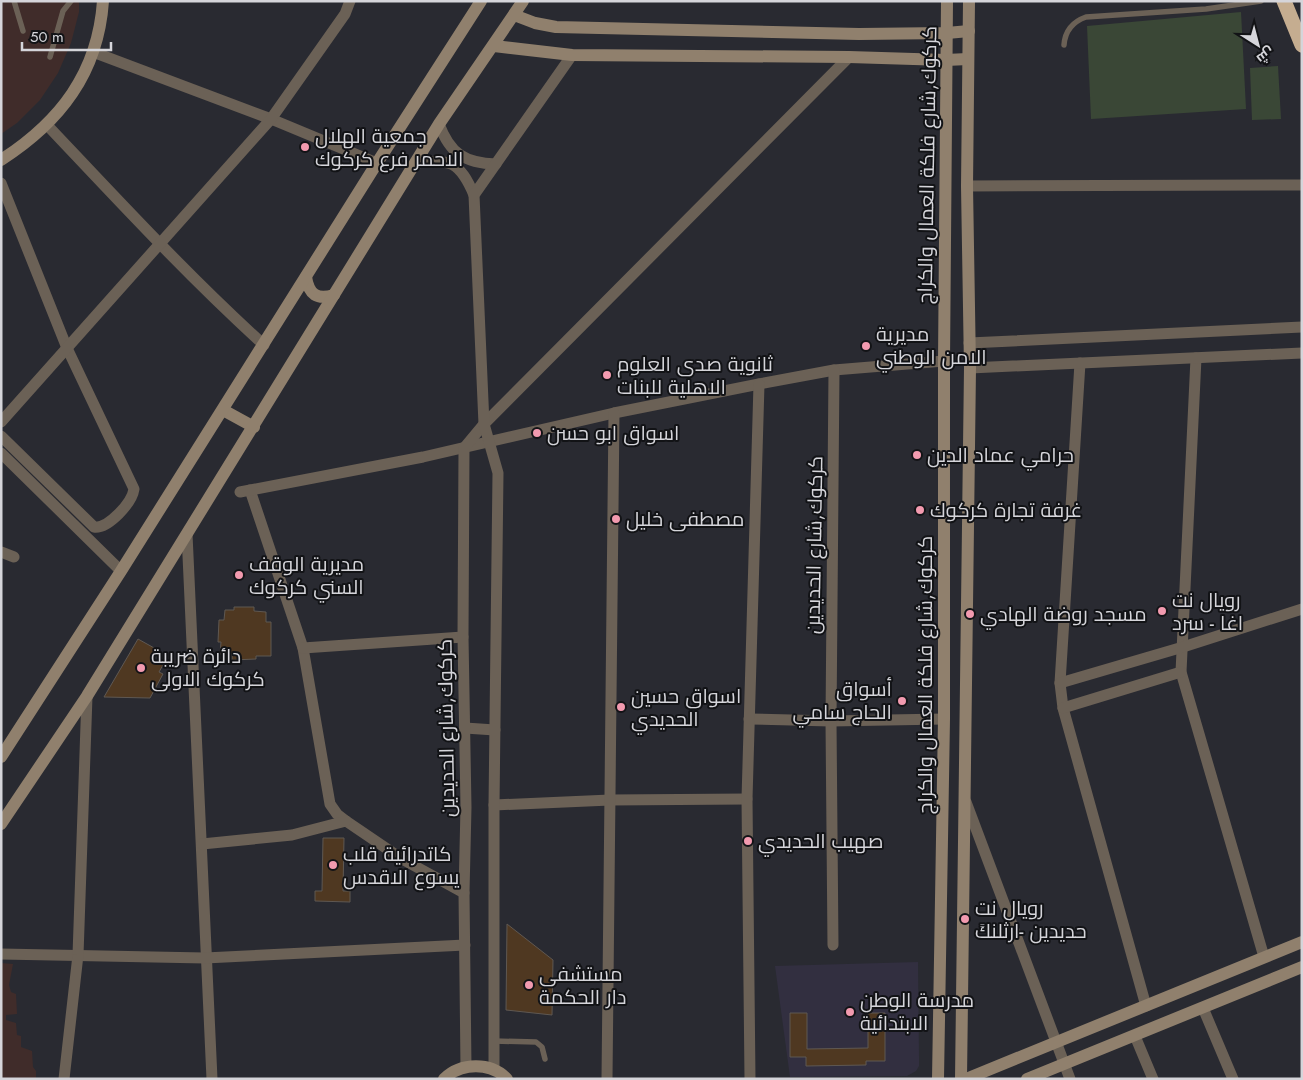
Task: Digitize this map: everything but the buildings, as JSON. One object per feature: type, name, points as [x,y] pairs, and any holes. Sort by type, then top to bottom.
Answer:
[{"type":"highway","points":[[1284,1],[1302,44]]},
{"type":"street","points":[[1,160],[26,144],[47,125],[71,96],[93,52],[103,1]]},
{"type":"street","points":[[1,422],[271,119],[344,14],[350,1]]},
{"type":"street","points":[[1,757],[121,571],[481,1]]},
{"type":"street","points":[[1,824],[87,696],[439,124],[523,1]]},
{"type":"street","name":"كركوك,شارع فلكة العمال والكراج","points":[[938,1079],[944,719],[947,1]]},
{"type":"street","name":"كركوك,شارع فلكة العمال والكراج","points":[[961,1079],[970,368],[967,186],[968,1]]},
{"type":"street","points":[[514,15],[535,23],[556,27],[850,34],[969,31]]},
{"type":"street","points":[[494,46],[572,55],[946,60],[968,58]]},
{"type":"street","points":[[93,52],[271,119],[377,163]]},
{"type":"street","points":[[474,195],[572,55]]},
{"type":"street","points":[[464,448],[484,424],[849,58]]},
{"type":"street","points":[[439,124],[448,144],[456,153],[474,162],[496,164]]},
{"type":"street","points":[[47,125],[214,300],[264,345]]},
{"type":"street","points":[[416,163],[435,160],[447,162],[463,173],[474,195],[484,424],[498,473],[494,806],[494,1070]]},
{"type":"street","points":[[1,183],[67,348],[134,489],[133,497],[106,524],[100,528],[94,527],[1,436]]},
{"type":"street","points":[[967,186],[1302,185]]},
{"type":"street","points":[[306,277],[308,286],[314,294],[321,298],[334,295]]},
{"type":"street","points":[[969,343],[1302,327]]},
{"type":"street","points":[[970,368],[1302,353]]},
{"type":"street","points":[[1196,358],[1181,672],[1264,957]]},
{"type":"street","points":[[464,893],[402,859],[346,821],[337,814],[330,804],[303,648],[245,491],[423,458],[614,413],[834,370],[944,361]]},
{"type":"street","points":[[1080,363],[1060,682],[1063,708],[1146,1006]]},
{"type":"street","name":"كركوك,شارع الحديدين","points":[[833,945],[831,721],[834,370]]},
{"type":"street","points":[[750,1079],[747,799],[759,384]]},
{"type":"street","points":[[223,410],[254,427]]},
{"type":"street","points":[[607,1079],[614,413]]},
{"type":"street","name":"كركوك,شارع الحديدين","points":[[464,448],[463,637],[466,807],[464,893],[466,1066]]},
{"type":"street","points":[[1,453],[121,571]]},
{"type":"street","points":[[187,534],[212,1079]]},
{"type":"street","points":[[1,552],[14,557]]},
{"type":"street","points":[[1060,682],[1183,647],[1302,609]]},
{"type":"street","points":[[303,648],[463,637]]},
{"type":"street","points":[[1063,708],[1181,672]]},
{"type":"street","points":[[64,1079],[78,955],[87,696]]},
{"type":"street","points":[[749,719],[831,721],[944,719]]},
{"type":"street","points":[[465,728],[495,730]]},
{"type":"street","points":[[964,797],[1055,1044],[1070,1079]]},
{"type":"street","points":[[494,806],[610,800],[747,799]]},
{"type":"street","points":[[202,844],[292,835],[346,821]]},
{"type":"street","points":[[966,1079],[1302,942]]},
{"type":"street","points":[[1,954],[205,958],[464,944]]},
{"type":"street","points":[[1027,1079],[1302,967]]},
{"type":"street","points":[[1203,1008],[1233,1079]]},
{"type":"street","points":[[1134,1036],[1153,1079]]},
{"type":"street","points":[[444,1079],[456,1070],[466,1066],[481,1066],[494,1070],[507,1079]]},
{"type":"lane","points":[[14,1],[23,31]]},
{"type":"lane","points":[[50,57],[63,11],[71,1]]},
{"type":"lane","points":[[1064,45],[1070,27],[1086,17],[1206,9],[1261,1]]},
{"type":"lane","points":[[494,1042],[536,1042],[542,1048],[545,1059]]},
{"type":"shaded area","points":[[1,1],[79,1],[79,12],[71,43],[58,73],[40,100],[17,123],[1,134]]},
{"type":"shaded area","name":"مدرسة الوطن الابتدائية","points":[[918,962],[919,1066],[916,1071],[907,1076],[790,1077],[775,966]]},
{"type":"shaded area","points":[[1,963],[13,964],[9,985],[11,992],[16,994],[17,1014],[6,1015],[6,1020],[16,1023],[17,1035],[21,1036],[21,1047],[32,1051],[36,1079],[1,1079]]},
{"type":"green space","points":[[1241,12],[1246,109],[1091,119],[1087,26]]},
{"type":"green space","points":[[1278,66],[1281,119],[1252,120],[1250,68]]},
{"type":"place","name":"جمعية الهلال الاحمر فرع كركوك","points":[[305,147]]},
{"type":"place","name":"مديرية الامن الوطني","points":[[866,346]]},
{"type":"place","name":"ثانوية صدى العلوم الاهلية للبنات","points":[[607,375]]},
{"type":"place","name":"اسواق ابو حسن","points":[[537,433]]},
{"type":"place","name":"حرامي عماد الدين","points":[[917,455]]},
{"type":"place","name":"غرفة تجارة كركوك","points":[[920,510]]},
{"type":"place","name":"مصطفى خليل","points":[[616,519]]},
{"type":"place","name":"مديرية الوقف السني كركوك","points":[[239,575]]},
{"type":"place","name":"رويال نت اغا - سرد","points":[[1162,611]]},
{"type":"place","name":"مسجد روضة الهادي","points":[[970,614]]},
{"type":"place","name":"دائرة ضريبة كركوك الاولى","points":[[141,668]]},
{"type":"place","name":"أسواق الحاج سامي","points":[[902,701]]},
{"type":"place","name":"اسواق حسين الحديدي","points":[[621,707]]},
{"type":"place","name":"صهيب الحديدي","points":[[748,841]]},
{"type":"place","name":"كاتدرائية قلب يسوع الاقدس","points":[[333,865]]},
{"type":"place","name":"رويال نت حديدين -ارثلنكً","points":[[965,919]]},
{"type":"place","name":"مستشفى دار الحكمة","points":[[529,985]]},
{"type":"place","name":"مدرسة الوطن الابتدائية","points":[[850,1012]]}]
